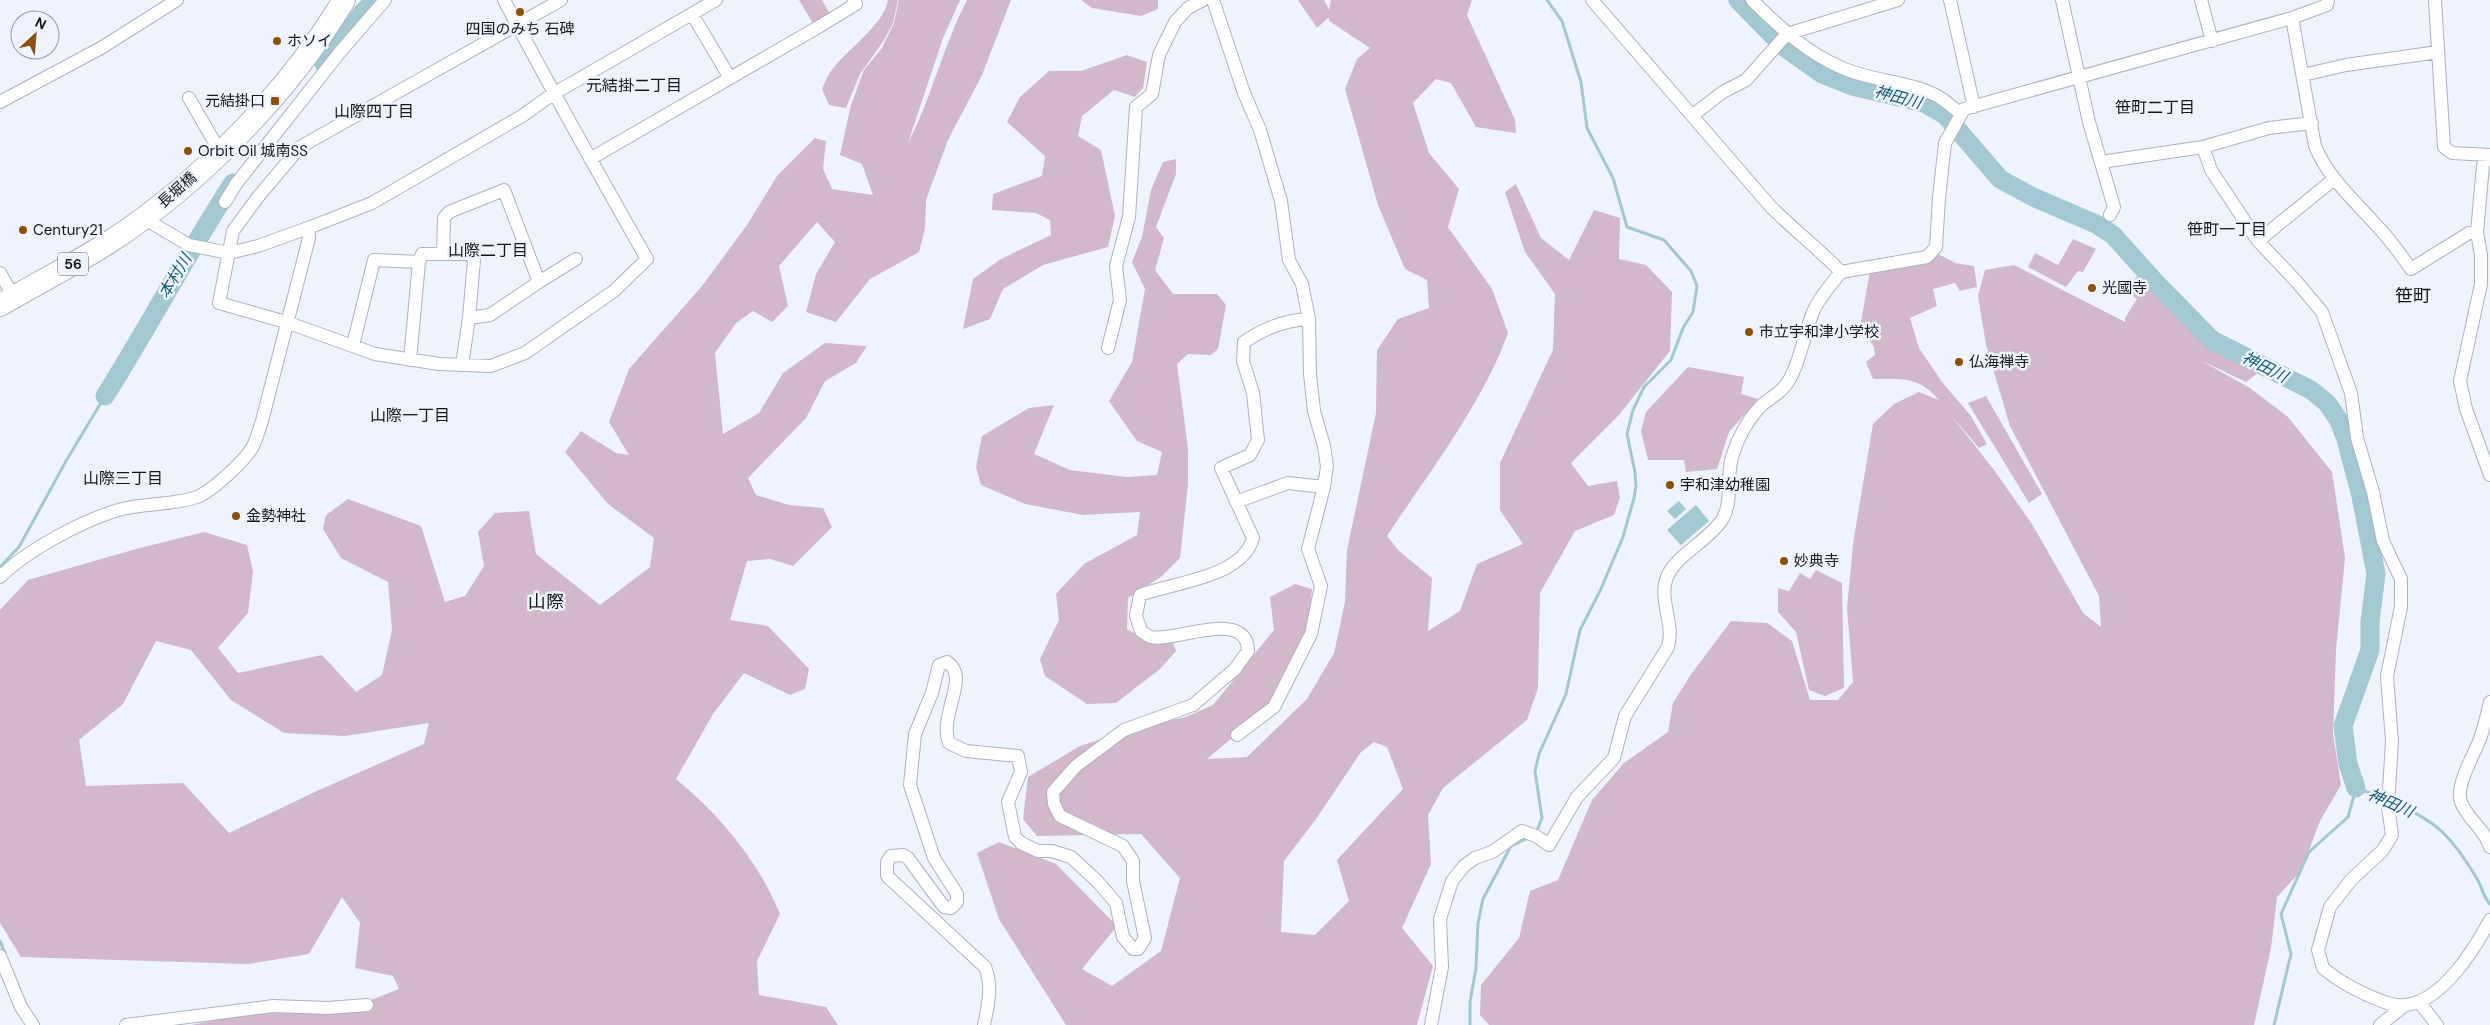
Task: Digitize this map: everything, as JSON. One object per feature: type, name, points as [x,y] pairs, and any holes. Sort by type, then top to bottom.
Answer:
[{"type":"highway","name":"長堀橋","points":[[143,218],[223,150],[282,88],[335,43],[344,0]]},
{"type":"highway","name":"56","points":[[7,301],[100,247],[143,218]]},
{"type":"street","points":[[0,102],[101,48],[177,0]]},
{"type":"street","points":[[225,202],[335,43],[385,0]]},
{"type":"street","points":[[504,0],[517,25],[553,94],[648,259],[614,291],[525,353],[491,366],[410,360],[376,354],[286,322],[219,303],[233,232],[258,197],[300,147],[517,25],[561,0]]},
{"type":"street","points":[[143,218],[193,246],[229,252],[258,246],[308,228],[372,203],[522,116],[553,94],[716,0]]},
{"type":"street","points":[[590,159],[827,22],[856,4],[854,0]]},
{"type":"street","points":[[1108,348],[1120,300],[1116,266],[1129,217],[1136,107],[1152,94],[1159,55],[1175,22],[1188,8],[1203,0]]},
{"type":"street","points":[[1213,0],[1244,93],[1260,130],[1281,201],[1289,260],[1302,284],[1309,319],[1314,411],[1324,446],[1327,466],[1324,486],[1308,549],[1320,586],[1311,634],[1274,707],[1237,735]]},
{"type":"street","points":[[1592,0],[1771,207],[1800,235],[1814,244],[1841,272]]},
{"type":"street","points":[[1752,0],[1782,39],[1813,52],[1840,67],[1869,77],[1912,86],[1939,97],[1957,120]]},
{"type":"street","points":[[1692,115],[1722,92],[1746,80],[1782,39],[1898,0]]},
{"type":"street","points":[[1950,0],[1974,107]]},
{"type":"street","points":[[2062,0],[2100,162],[2114,207],[2110,215]]},
{"type":"street","points":[[2201,0],[2212,41]]},
{"type":"street","points":[[1431,1025],[1442,966],[1440,919],[1452,881],[1464,866],[1475,858],[1492,852],[1522,832],[1533,834],[1549,845],[1578,797],[1614,758],[1625,716],[1668,647],[1672,635],[1664,594],[1667,575],[1722,520],[1728,504],[1732,456],[1740,436],[1759,408],[1786,386],[1813,311],[1841,272],[1927,257],[1936,247],[1938,198],[1945,143],[1964,109],[2292,18],[2327,5],[2328,0]]},
{"type":"street","points":[[2435,0],[2444,147],[2452,153],[2490,155],[2484,165],[2477,232],[2481,255],[2481,284],[2460,381],[2466,409],[2490,475]]},
{"type":"street","points":[[692,14],[730,78]]},
{"type":"street","points":[[2292,18],[2319,156],[2334,179],[2378,227],[2411,269],[2469,233],[2477,232]]},
{"type":"street","points":[[2303,75],[2346,65],[2438,52]]},
{"type":"street","points":[[190,98],[215,143],[223,150]]},
{"type":"street","points":[[2100,162],[2203,147],[2269,128],[2312,123]]},
{"type":"street","points":[[2203,147],[2211,170],[2258,241],[2322,312],[2328,325],[2351,393],[2357,438],[2368,475],[2383,541],[2401,579],[2401,607],[2387,676],[2392,741],[2388,807],[2392,835],[2383,850],[2351,880],[2330,908],[2318,950],[2323,968],[2331,975],[2352,988],[2383,1002],[2404,1006]]},
{"type":"street","points":[[2258,241],[2334,179]]},
{"type":"street","points":[[443,254],[444,218],[449,212],[504,190],[539,282]]},
{"type":"street","points":[[0,577],[15,562],[103,516],[123,509],[198,497],[215,485],[253,446],[308,238],[308,228]]},
{"type":"street","points":[[410,360],[419,262],[422,254],[470,254],[474,260],[469,318],[462,365]]},
{"type":"street","points":[[469,318],[490,315],[576,259]]},
{"type":"street","points":[[353,345],[374,260],[419,262]]},
{"type":"street","points":[[0,273],[7,301]]},
{"type":"street","points":[[984,1025],[990,997],[989,977],[985,967],[887,876],[887,862],[891,856],[903,855],[908,858],[944,907],[951,908],[957,902],[957,894],[934,858],[910,785],[915,734],[932,693],[939,665],[947,662],[953,666],[956,673],[956,685],[945,722],[945,733],[949,742],[966,751],[1018,756],[1021,772],[1008,802],[1015,837],[1021,843],[1038,851],[1052,851],[1071,857],[1083,867],[1116,904],[1123,937],[1133,949],[1138,949],[1145,938],[1133,881],[1133,861],[1123,846],[1060,816],[1054,804],[1054,792],[1076,766],[1124,730],[1193,705],[1235,669],[1248,651],[1244,637],[1237,631],[1221,628],[1152,637],[1141,631],[1136,616],[1140,596],[1190,582],[1226,567],[1249,551],[1253,538],[1221,468],[1250,455],[1258,440],[1253,393],[1243,361],[1244,342],[1254,335],[1292,320],[1309,319]]},
{"type":"street","points":[[1236,502],[1288,483],[1324,486]]},
{"type":"street","points":[[2490,702],[2486,722],[2469,764],[2460,799],[2464,810],[2482,832],[2490,846]]},
{"type":"street","points":[[2380,1025],[2404,1006],[2419,1002],[2446,982],[2462,965],[2490,920]]},
{"type":"street","points":[[0,956],[21,1007],[33,1025]]},
{"type":"street","points":[[2419,1002],[2437,1025]]},
{"type":"street","points":[[126,1025],[273,1006],[328,1008],[366,1004]]},
{"type":"shaded area","points":[[799,0],[822,0],[831,16],[814,25]]},
{"type":"shaded area","points":[[888,0],[898,0],[893,23],[884,40],[860,74],[846,108],[829,105],[822,89],[828,75],[880,19]]},
{"type":"shaded area","points":[[899,0],[960,0],[943,38],[908,143],[967,0],[1011,0],[982,75],[948,140],[926,200],[925,228],[919,252],[870,279],[836,322],[806,312],[816,274],[835,242],[817,222],[779,266],[788,306],[772,322],[753,311],[736,323],[715,353],[723,434],[759,413],[783,373],[825,343],[867,346],[856,363],[825,381],[806,418],[748,478],[756,495],[789,505],[823,508],[832,527],[793,566],[770,559],[747,561],[730,620],[768,626],[809,669],[805,689],[790,695],[744,673],[713,714],[676,779],[708,808],[737,840],[761,876],[780,914],[757,961],[759,995],[826,1007],[838,1025],[191,1025],[236,1016],[356,1006],[399,989],[393,976],[355,968],[360,923],[342,897],[309,954],[248,964],[21,957],[0,923],[0,610],[28,580],[204,532],[247,545],[253,572],[248,613],[218,648],[238,673],[322,655],[356,692],[382,675],[392,630],[388,582],[341,558],[323,529],[326,515],[348,499],[421,526],[445,602],[465,596],[484,566],[478,532],[495,513],[529,511],[536,554],[600,605],[650,567],[654,538],[608,504],[565,452],[581,431],[616,453],[629,455],[609,422],[629,369],[702,286],[747,225],[777,176],[815,138],[826,141],[823,169],[832,189],[873,195],[862,164],[840,155],[851,105],[864,70],[882,48],[894,23]],"holes":[[[156,641],[191,650],[231,700],[284,733],[345,736],[429,723],[424,744],[319,790],[229,833],[183,783],[86,786],[79,740],[123,704]]]},
{"type":"shaded area","points":[[1081,0],[1158,0],[1158,9],[1141,16],[1092,8]]},
{"type":"shaded area","points":[[1298,0],[1324,0],[1329,10],[1331,0],[1472,0],[1467,15],[1515,120],[1516,133],[1476,127],[1451,83],[1436,79],[1413,103],[1429,153],[1459,189],[1448,227],[1492,289],[1508,333],[1484,386],[1454,438],[1387,536],[1399,551],[1432,578],[1428,631],[1460,611],[1477,564],[1523,544],[1500,510],[1500,463],[1553,350],[1555,294],[1525,252],[1505,192],[1516,184],[1541,238],[1569,260],[1594,210],[1620,218],[1619,259],[1646,265],[1672,292],[1670,351],[1618,416],[1571,463],[1588,486],[1617,481],[1620,498],[1614,515],[1575,531],[1540,593],[1538,688],[1527,720],[1443,788],[1428,815],[1431,864],[1402,928],[1433,966],[1417,1025],[1066,1025],[999,919],[977,853],[999,842],[1056,864],[1117,926],[1082,969],[1112,986],[1161,951],[1180,878],[1141,834],[1037,836],[1023,819],[1028,777],[1080,746],[1141,726],[1186,717],[1213,705],[1274,630],[1270,597],[1295,584],[1312,589],[1308,628],[1269,707],[1207,759],[1247,757],[1307,699],[1334,653],[1345,602],[1347,550],[1376,413],[1377,350],[1398,319],[1429,308],[1427,280],[1405,269],[1378,205],[1345,89],[1357,59],[1370,48],[1329,21],[1329,17],[1317,28]],"holes":[[[1374,742],[1387,747],[1403,789],[1337,860],[1349,901],[1315,935],[1281,932],[1284,861],[1316,819],[1361,752]]]},
{"type":"shaded area","points":[[1127,55],[1147,62],[1143,88],[1135,97],[1114,90],[1082,116],[1078,136],[1101,150],[1115,216],[1108,247],[1043,265],[1003,289],[990,319],[963,329],[973,279],[1001,259],[1051,235],[1050,220],[1036,213],[992,210],[993,194],[1042,176],[1045,156],[1007,122],[1020,97],[1049,71],[1081,71]]},
{"type":"shaded area","points":[[1176,159],[1176,174],[1156,227],[1164,238],[1155,270],[1173,294],[1217,294],[1226,305],[1218,349],[1211,355],[1188,354],[1177,364],[1188,449],[1188,484],[1180,558],[1162,576],[1128,598],[1127,629],[1150,643],[1172,641],[1176,651],[1160,669],[1116,703],[1087,704],[1045,676],[1040,659],[1059,620],[1056,594],[1084,564],[1137,535],[1140,512],[1083,515],[1025,504],[981,485],[976,467],[982,436],[1029,408],[1054,405],[1034,454],[1070,470],[1127,477],[1157,475],[1162,452],[1137,441],[1109,401],[1132,362],[1145,289],[1132,262],[1142,237],[1151,190],[1163,162]]},
{"type":"shaded area","points":[[2073,239],[2096,249],[2083,272],[2078,271],[2066,287],[2028,267],[2035,253],[2058,265]]},
{"type":"shaded area","points":[[1940,255],[1955,263],[1974,266],[1977,287],[1960,291],[1955,283],[1933,289],[1937,306],[1910,318],[1919,348],[1942,382],[1971,416],[1987,444],[1979,448],[1950,414],[1994,470],[2032,524],[2083,613],[2101,627],[2099,596],[2010,426],[1986,345],[1978,296],[1985,270],[2014,265],[2125,322],[2125,318],[2137,299],[2126,291],[2138,275],[2192,331],[2258,373],[2246,382],[2200,360],[2250,388],[2288,417],[2332,472],[2345,558],[2336,650],[2333,734],[2341,785],[2320,821],[2301,871],[2277,897],[2271,948],[2254,1025],[1489,1025],[1480,1015],[1481,985],[1519,938],[1530,891],[1558,880],[1592,800],[1624,763],[1668,732],[1673,703],[1692,673],[1731,621],[1767,623],[1792,641],[1810,700],[1838,700],[1853,682],[1847,608],[1853,544],[1873,424],[1894,404],[1919,392],[1939,400],[1932,392],[1909,380],[1873,379],[1866,362],[1875,355],[1874,347],[1860,327],[1870,271]]},
{"type":"shaded area","points":[[1688,367],[1744,377],[1741,394],[1758,399],[1729,432],[1717,469],[1686,472],[1684,460],[1648,460],[1641,431],[1646,412]]},
{"type":"shaded area","points":[[1986,396],[2042,494],[2029,503],[1968,403]]},
{"type":"shaded area","points":[[1816,570],[1842,583],[1844,688],[1825,696],[1809,690],[1796,632],[1778,612],[1778,588],[1789,591],[1800,573],[1810,579]]},
{"type":"water","points":[[1679,501],[1686,509],[1675,519],[1667,511]]},
{"type":"water","points":[[1696,505],[1709,521],[1681,545],[1667,530]]},
{"type":"waterway","name":"本村川","points":[[324,64],[363,12],[375,0]]},
{"type":"waterway","points":[[1536,833],[1542,818],[1535,771],[1539,754],[1566,694],[1580,630],[1600,591],[1623,537],[1634,498],[1636,486],[1635,472],[1627,434],[1633,410],[1644,387],[1671,360],[1683,328],[1693,312],[1697,286],[1691,271],[1664,240],[1627,227],[1613,178],[1587,128],[1581,82],[1562,21],[1547,0]]},
{"type":"waterway","name":"神田川","points":[[1738,0],[1784,47],[1822,74],[1852,86],[1924,103],[1945,115],[2000,179],[2033,197],[2096,224],[2113,235],[2157,284],[2212,340],[2311,390],[2327,403],[2338,419],[2346,439],[2361,496],[2376,574],[2370,622],[2370,650],[2343,726],[2348,764],[2356,788]]},
{"type":"waterway","name":"本村川","points":[[105,396],[233,183]]},
{"type":"waterway","name":"本村川","points":[[0,567],[19,547],[66,461],[105,396]]},
{"type":"waterway","points":[[2274,1025],[2291,954],[2281,914],[2309,852],[2348,817],[2356,788],[2384,798]]},
{"type":"waterway","name":"神田川","points":[[2392,802],[2421,816],[2442,831],[2459,851],[2476,877],[2490,904]]},
{"type":"waterway","points":[[1470,1025],[1470,1002],[1476,968],[1478,923],[1483,899],[1511,846],[1528,838]]},
{"type":"waterway","name":"本村川","points":[[0,941],[5,953]]},
{"type":"place","name":"四国のみち 石碑","points":[[520,12]]},
{"type":"place","name":"ホソイ","points":[[277,41]]},
{"type":"place","name":"元結掛口","points":[[275,101]]},
{"type":"place","name":"Orbit Oil 城南SS","points":[[188,151]]},
{"type":"place","name":"Century21","points":[[23,230]]},
{"type":"place","name":"光國寺","points":[[2092,288]]},
{"type":"place","name":"市立宇和津小学校","points":[[1749,332]]},
{"type":"place","name":"仏海禅寺","points":[[1959,362]]},
{"type":"place","name":"宇和津幼稚園","points":[[1670,485]]},
{"type":"place","name":"金勢神社","points":[[236,516]]},
{"type":"place","name":"妙典寺","points":[[1784,561]]},
{"type":"district","name":"元結掛二丁目","points":[[634,85]]},
{"type":"district","name":"笹町二丁目","points":[[2155,107]]},
{"type":"district","name":"山際四丁目","points":[[374,111]]},
{"type":"district","name":"笹町一丁目","points":[[2227,229]]},
{"type":"district","name":"山際二丁目","points":[[488,250]]},
{"type":"district","name":"笹町","points":[[2413,296]]},
{"type":"district","name":"山際一丁目","points":[[410,415]]},
{"type":"district","name":"山際三丁目","points":[[123,478]]},
{"type":"district","name":"山際","points":[[546,602]]}]
